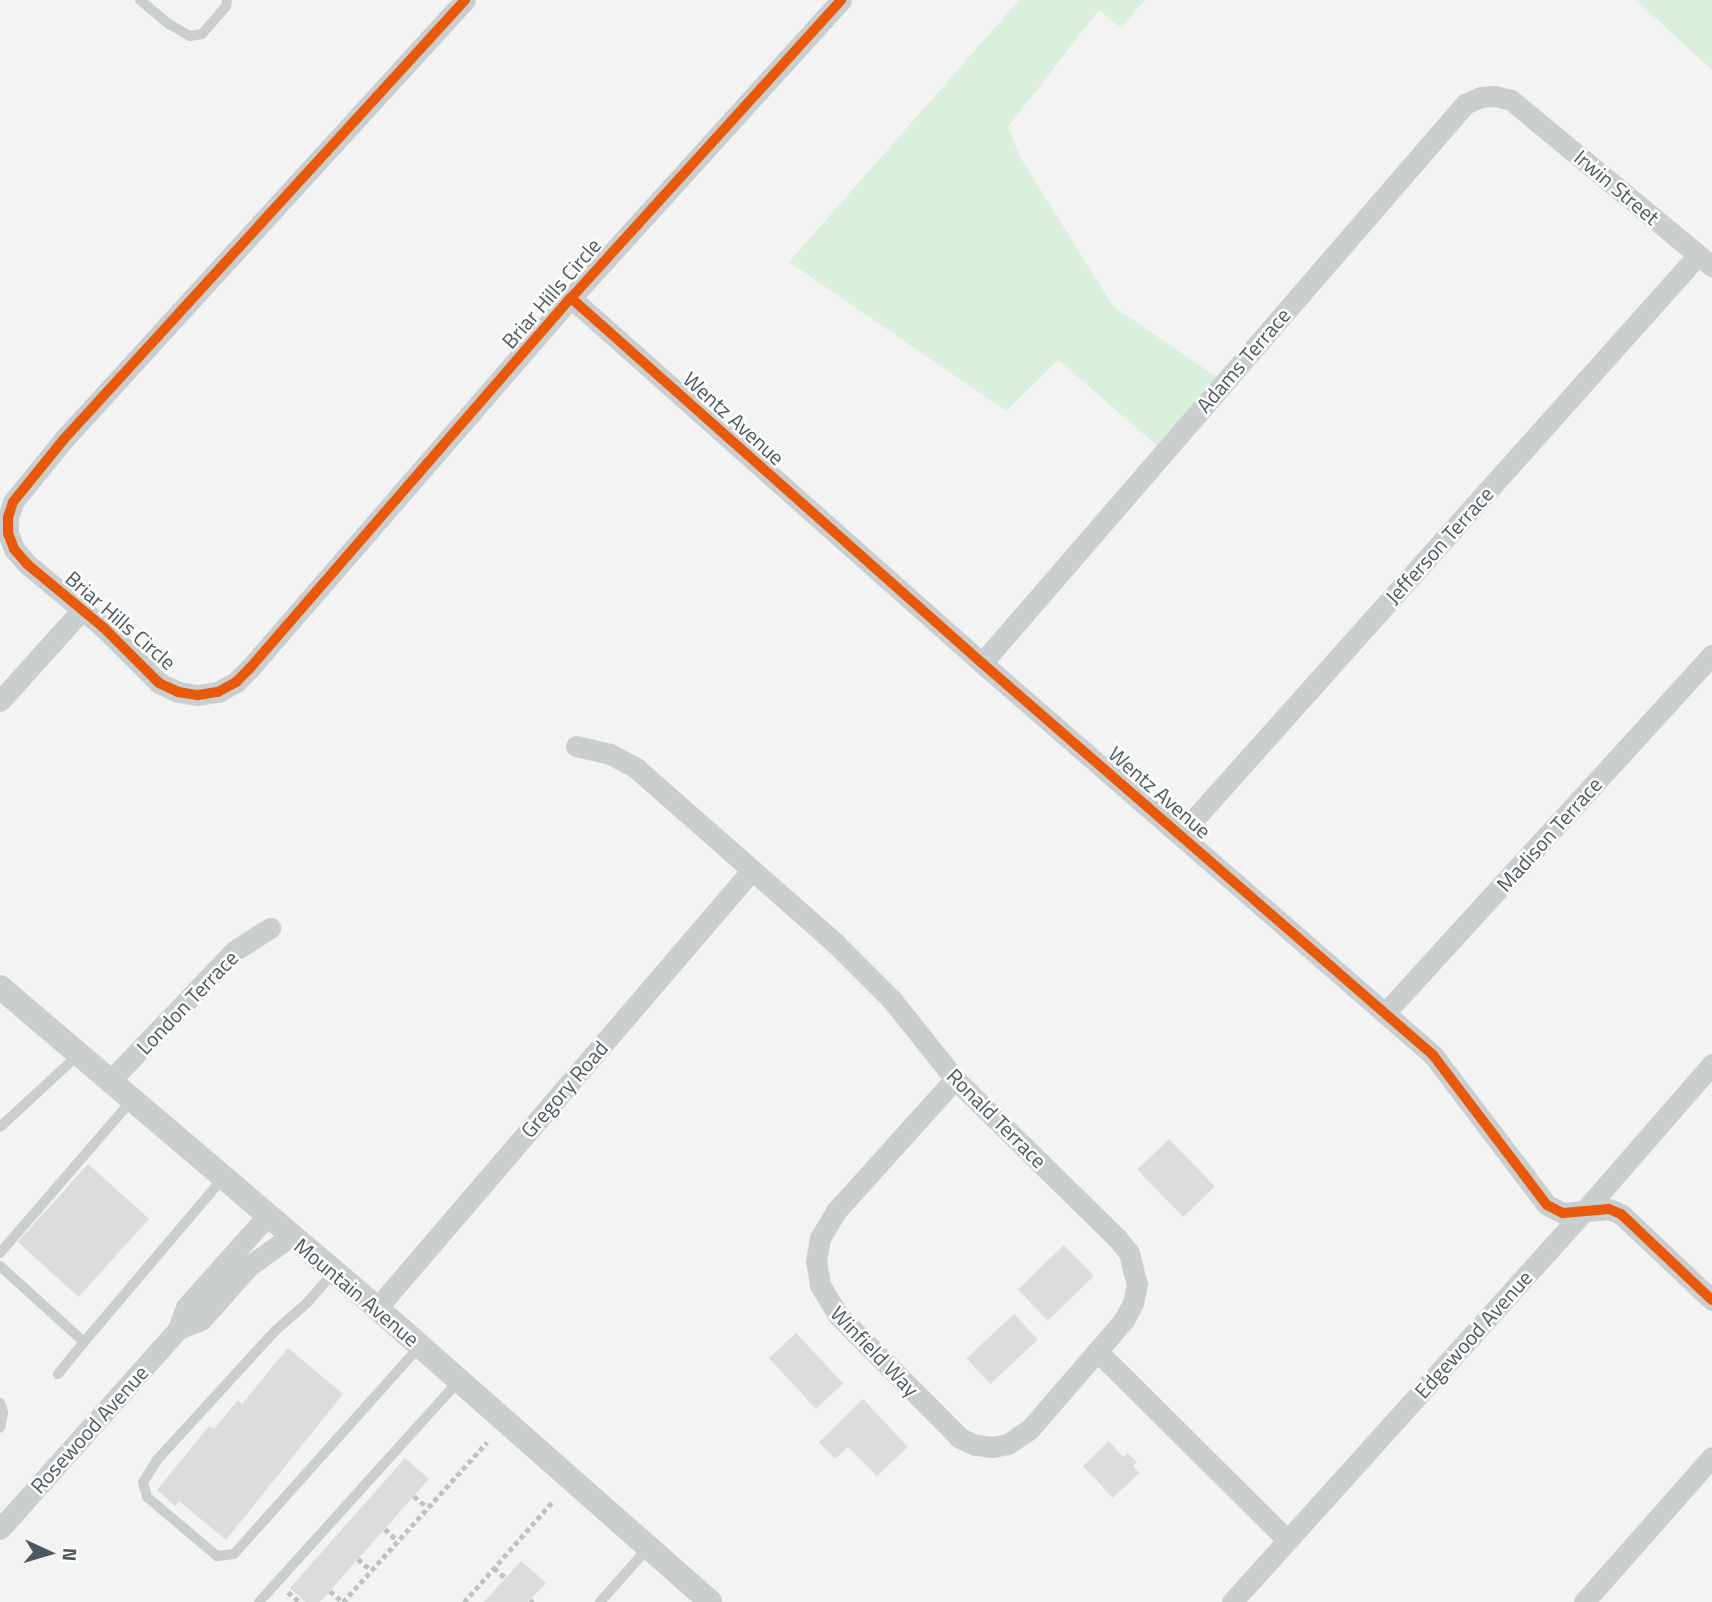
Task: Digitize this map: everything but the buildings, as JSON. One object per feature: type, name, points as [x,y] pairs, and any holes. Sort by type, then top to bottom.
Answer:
[{"type":"street","name":"Briar Hills Circle","points":[[465,0],[74,428],[13,502],[8,517],[8,533],[14,549],[27,565],[82,610],[159,683],[178,692],[198,695],[218,691],[236,682],[571,298],[841,0]]},
{"type":"street","name":"Adams Terrace","points":[[982,663],[1465,104],[1481,97],[1494,96],[1511,100],[1521,108]]},
{"type":"street","name":"Irwin Street","points":[[1521,108],[1705,261]]},
{"type":"street","name":"Jefferson Terrace","points":[[1180,835],[1705,261]]},
{"type":"street","name":"Wentz Avenue","points":[[571,298],[982,663],[1433,1055],[1547,1205],[1563,1213],[1609,1209],[1621,1214],[1712,1300]]},
{"type":"street","name":"Briar Hills Circle","points":[[0,701],[82,610]]},
{"type":"street","name":"Madison Terrace","points":[[1385,1013],[1712,655]]},
{"type":"street","name":"Ronald Terrace","points":[[576,747],[610,754],[636,768],[835,942],[892,1000],[955,1079],[1117,1238],[1129,1253],[1137,1284],[1133,1303],[1124,1320],[1097,1351]]},
{"type":"street","name":"Gregory Road","points":[[377,1308],[752,870]]},
{"type":"street","name":"London Terrace","points":[[109,1082],[234,951],[270,928]]},
{"type":"street","name":"Mountain Avenue","points":[[0,987],[377,1308],[710,1602]]},
{"type":"street","name":"Edgewood Avenue","points":[[1232,1602],[1586,1209],[1712,1064]]},
{"type":"street","name":"Winfield Way","points":[[955,1079],[827,1223],[820,1238],[816,1261],[820,1285],[831,1307],[960,1438],[975,1445],[992,1447],[1008,1444],[1022,1436],[1097,1351]]},
{"type":"street","name":"Rosewood Avenue","points":[[0,1529],[178,1329],[186,1307],[267,1216]]},
{"type":"street","name":"Rosewood Avenue","points":[[178,1329],[201,1320],[249,1266],[291,1236]]},
{"type":"street","points":[[1097,1351],[1287,1540]]},
{"type":"street","points":[[1584,1602],[1712,1457]]},
{"type":"lane","points":[[140,0],[169,24],[190,36],[202,34],[226,6],[226,0]]},
{"type":"lane","points":[[0,1128],[78,1055]]},
{"type":"lane","points":[[0,1253],[131,1101]]},
{"type":"lane","points":[[58,1374],[223,1178]]},
{"type":"lane","points":[[0,1266],[84,1342]]},
{"type":"lane","points":[[334,1272],[307,1303],[275,1331],[157,1460],[143,1482],[147,1497],[217,1556],[234,1554],[420,1346]]},
{"type":"lane","points":[[259,1602],[459,1381]]},
{"type":"lane","points":[[0,1403],[4,1413],[0,1428]]},
{"type":"lane","points":[[600,1602],[648,1548]]},
{"type":"path","points":[[330,1591],[343,1602],[487,1442]]},
{"type":"path","points":[[414,1496],[427,1507]]},
{"type":"path","points":[[465,1601],[554,1500]]},
{"type":"path","points":[[384,1529],[397,1540]]},
{"type":"path","points":[[358,1559],[371,1570]]},
{"type":"path","points":[[494,1568],[506,1578]]},
{"type":"green space","points":[[1019,0],[1145,0],[1121,28],[1099,10],[1008,127],[1022,160],[1113,306],[1231,387],[1170,457],[1058,360],[1006,411],[789,262]]},
{"type":"green space","points":[[1637,0],[1712,0],[1712,70],[1651,14]]},
{"type":"cycle path","points":[[465,0],[64,439],[13,502],[8,517],[8,533],[14,549],[27,564],[104,628],[159,683],[178,692],[198,695],[218,692],[236,682],[250,668],[571,298],[841,0]]},
{"type":"cycle path","points":[[571,298],[982,663],[1433,1055],[1547,1205],[1563,1213],[1609,1209],[1621,1214],[1712,1300]]}]
